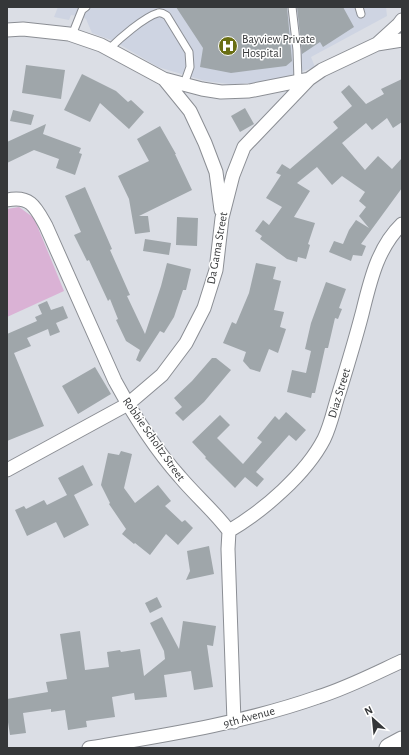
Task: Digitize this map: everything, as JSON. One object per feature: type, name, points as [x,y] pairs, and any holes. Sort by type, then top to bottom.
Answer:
[{"type":"main road","points":[[389,748],[402,741]]},
{"type":"main road","points":[[394,748],[402,744]]},
{"type":"street","name":"Da Gama Street","points":[[377,44],[402,20]]},
{"type":"street","points":[[7,30],[23,29],[72,35],[101,45],[164,79],[202,89],[221,92],[249,91],[304,80]]},
{"type":"street","name":"Da Gama Street","points":[[7,470],[128,404],[162,375],[186,343],[204,308],[216,270],[222,218],[233,175],[244,147],[304,80],[377,44],[402,40]]},
{"type":"street","points":[[164,79],[190,111],[206,143],[216,172],[222,218]]},
{"type":"street","name":"Robbie Scholtz Street","points":[[7,200],[21,198],[36,207],[46,226],[115,381],[128,404],[179,477],[229,532]]},
{"type":"street","name":"Diaz Street","points":[[229,532],[248,520],[278,495],[306,466],[324,439],[359,325],[370,281],[383,248],[394,232],[402,224]]},
{"type":"street","points":[[229,532],[228,549],[234,722]]},
{"type":"street","name":"9th Avenue","points":[[89,748],[234,722],[318,698],[402,661]]},
{"type":"lane","points":[[72,35],[82,10],[86,7]]},
{"type":"lane","points":[[292,7],[297,50],[304,80]]},
{"type":"lane","points":[[109,49],[123,35],[151,16],[158,13],[163,13],[167,16],[189,52],[190,67],[184,84]]},
{"type":"shaded area","name":"Bayview Private Hospital","points":[[58,7],[386,7],[387,16],[311,57],[315,67],[265,83],[230,84],[205,81],[158,67],[114,41],[92,33],[86,19],[83,17],[71,15],[69,20],[54,17]]},
{"type":"shaded area","points":[[19,207],[34,218],[64,291],[7,317],[7,209]]},
{"type":"building","points":[[176,7],[287,7],[292,61],[286,66],[231,73],[200,67],[203,48]]},
{"type":"building","points":[[297,7],[343,7],[354,27],[323,47],[320,42],[302,54]]},
{"type":"building","points":[[26,65],[65,70],[61,99],[22,93]]},
{"type":"building","points":[[82,74],[116,91],[128,102],[131,100],[144,112],[129,129],[100,103],[90,122],[64,110]]},
{"type":"building","points":[[402,79],[402,122],[393,128],[387,118],[372,130],[366,123],[342,143],[365,170],[378,156],[392,169],[402,158],[402,188],[361,244],[366,246],[362,256],[353,255],[351,261],[329,252],[334,241],[343,244],[349,230],[356,220],[369,228],[359,216],[366,207],[359,201],[365,192],[342,176],[332,185],[317,167],[297,183],[310,191],[294,217],[315,223],[308,244],[310,245],[306,259],[298,257],[297,262],[287,259],[260,239],[262,236],[255,231],[263,220],[269,225],[282,207],[266,198],[281,175],[276,173],[282,164],[290,169],[338,128],[333,122],[352,106],[341,92],[349,85],[366,104],[384,94],[381,89]]},
{"type":"building","points":[[245,108],[254,124],[240,132],[231,116]]},
{"type":"building","points":[[13,110],[34,115],[31,125],[10,121]]},
{"type":"building","points":[[46,124],[43,134],[81,148],[79,153],[82,154],[75,175],[56,168],[59,159],[34,150],[7,163],[7,142]]},
{"type":"building","points":[[160,126],[176,154],[192,190],[139,216],[148,216],[150,232],[135,234],[129,199],[118,176],[149,161],[137,139]]},
{"type":"building","points":[[85,187],[130,295],[127,296],[145,334],[167,263],[191,269],[186,290],[183,290],[174,317],[164,333],[160,331],[140,362],[136,360],[140,350],[126,341],[116,320],[118,319],[110,299],[108,301],[89,260],[87,261],[74,235],[81,232],[65,196]]},
{"type":"building","points":[[177,217],[198,218],[197,246],[176,245]]},
{"type":"building","points":[[145,239],[171,243],[169,255],[143,251]]},
{"type":"building","points":[[256,263],[276,267],[273,279],[281,281],[274,310],[284,312],[280,327],[286,329],[278,353],[269,349],[260,372],[250,369],[243,361],[246,352],[223,343],[232,322],[236,324],[249,293]]},
{"type":"building","points":[[326,282],[346,289],[339,308],[342,309],[338,319],[335,318],[328,348],[325,348],[315,393],[312,393],[311,398],[287,392],[292,370],[306,373],[311,351],[305,349],[311,323]]},
{"type":"building","points":[[47,301],[51,310],[63,306],[68,318],[56,323],[60,332],[50,336],[48,329],[27,338],[31,346],[14,353],[44,426],[7,441],[7,334],[37,321],[35,317],[42,314],[38,305]]},
{"type":"building","points":[[212,358],[216,358],[231,370],[204,402],[183,421],[175,413],[182,407],[174,398],[192,381]]},
{"type":"building","points":[[95,367],[111,394],[78,414],[62,386]]},
{"type":"building","points":[[286,412],[306,430],[296,441],[289,435],[256,472],[264,479],[257,487],[245,477],[235,488],[205,458],[206,457],[192,442],[220,415],[230,425],[217,438],[243,464],[262,442],[257,438],[275,416],[279,420]]},
{"type":"building","points":[[121,451],[132,454],[124,488],[135,503],[158,485],[171,501],[165,506],[182,522],[185,520],[193,528],[178,545],[166,534],[150,555],[122,534],[126,529],[109,504],[110,503],[101,485],[108,453],[119,455]]},
{"type":"building","points":[[83,465],[93,485],[74,495],[89,525],[64,538],[56,522],[27,536],[15,510],[24,506],[26,509],[44,500],[47,505],[67,495],[58,478]]},
{"type":"building","points":[[209,546],[214,574],[186,580],[190,571],[187,551]]},
{"type":"building","points":[[157,597],[162,607],[150,613],[145,603]]},
{"type":"building","points":[[162,617],[179,649],[183,621],[216,626],[213,646],[207,645],[213,687],[194,690],[191,671],[164,675],[167,697],[135,700],[134,693],[112,697],[115,717],[86,721],[87,727],[68,730],[65,710],[51,712],[51,709],[23,713],[26,733],[10,735],[7,716],[7,699],[48,692],[46,682],[67,679],[60,634],[80,631],[85,670],[109,667],[107,652],[120,650],[121,652],[140,649],[144,676],[165,659],[164,651],[150,623]]},
{"type":"place","name":"Bayview Private Hospital","points":[[228,46]]}]
